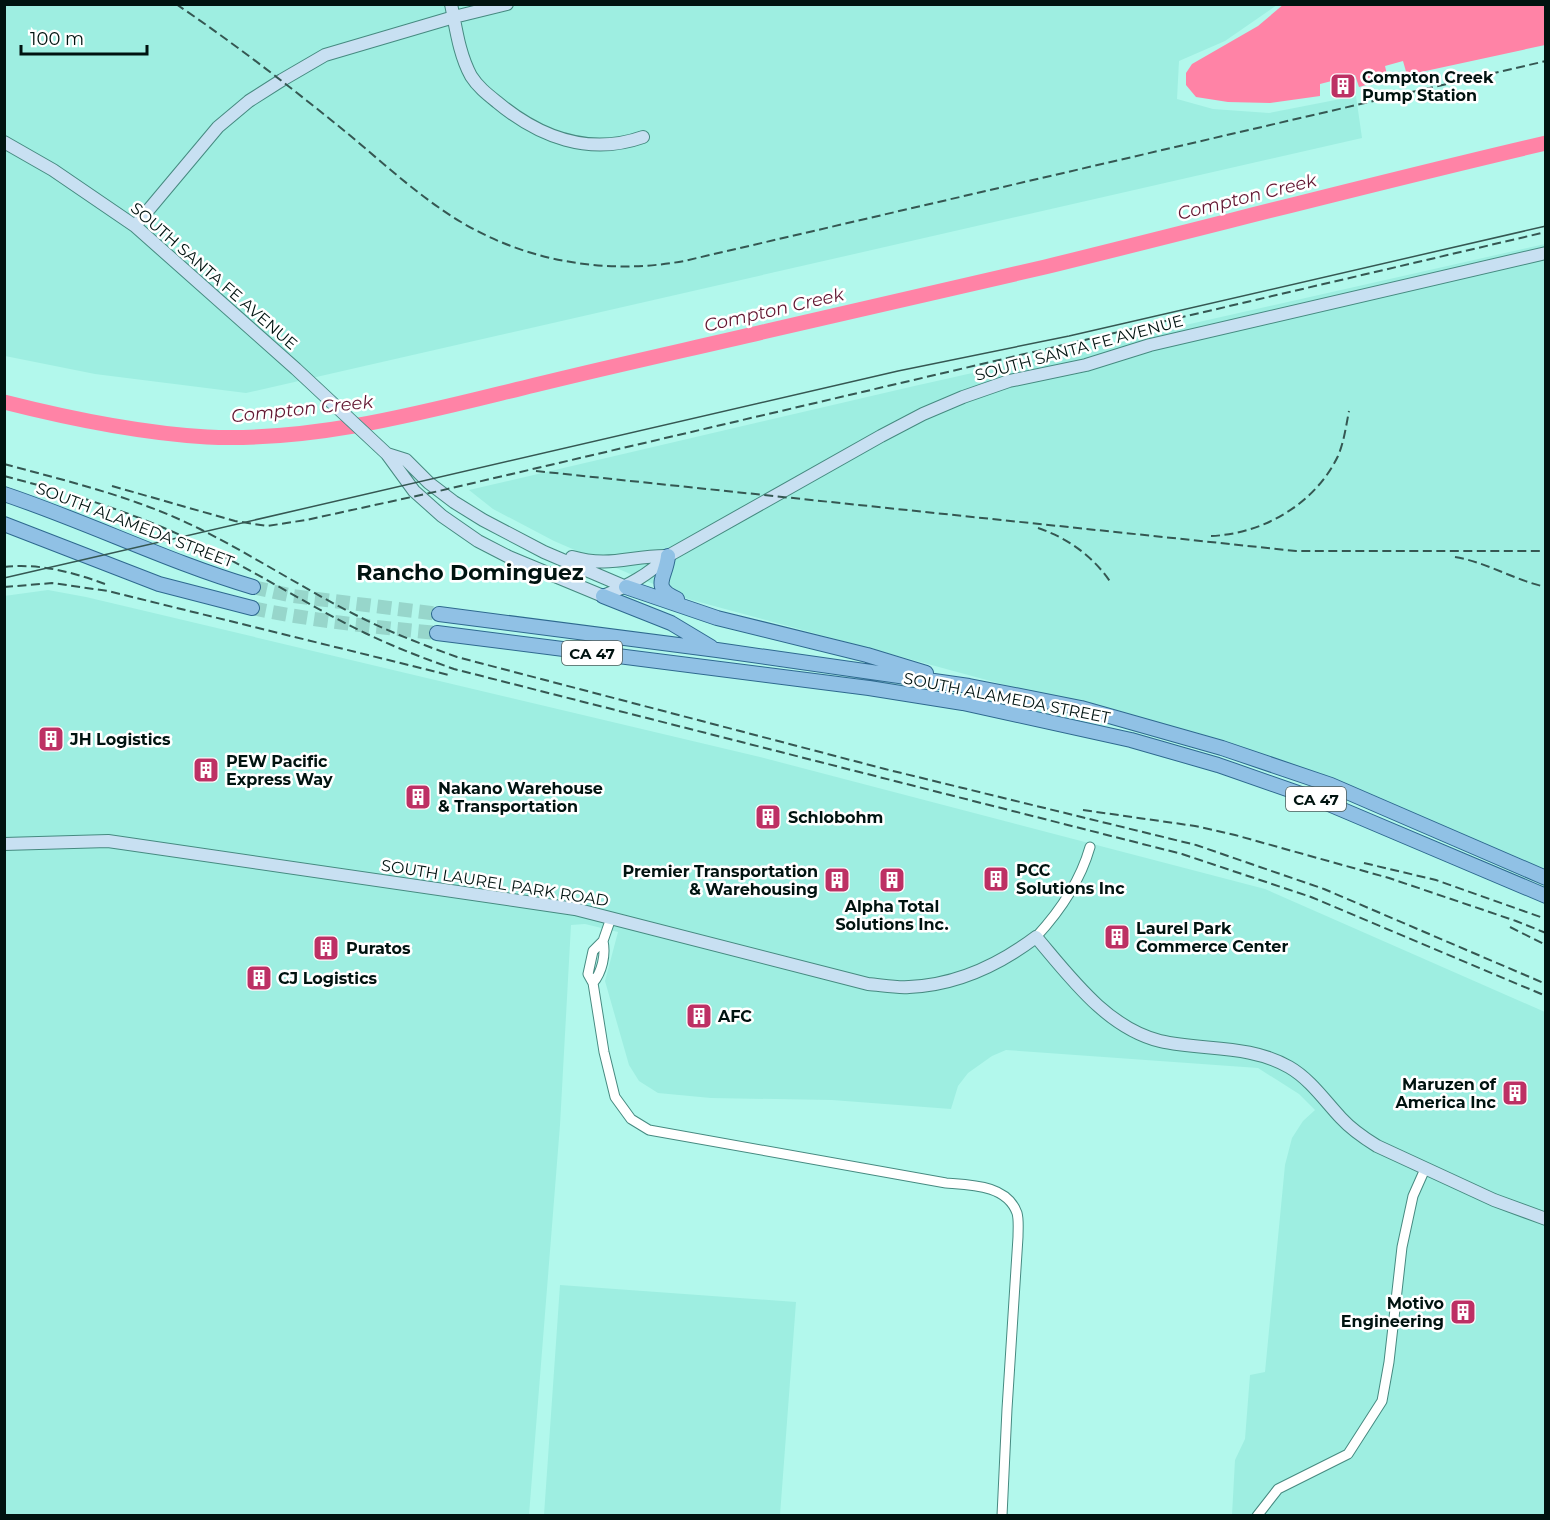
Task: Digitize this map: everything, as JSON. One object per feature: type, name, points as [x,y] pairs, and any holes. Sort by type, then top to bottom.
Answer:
[{"type":"main road","name":"SOUTH ALAMEDA STREET","points":[[4,494],[36,504],[179,562],[253,587]]},
{"type":"main road","points":[[4,524],[159,584],[252,608]]},
{"type":"main road","points":[[668,556],[667,570],[661,582],[665,593],[717,618]]},
{"type":"main road","points":[[626,587],[717,618],[867,655],[969,686]]},
{"type":"main road","points":[[603,596],[671,623],[717,650],[747,672]]},
{"type":"main road","name":"SOUTH ALAMEDA STREET","points":[[439,614],[969,686],[1081,708],[1222,748],[1331,785],[1545,878]]},
{"type":"main road","name":"SOUTH ALAMEDA STREET","points":[[437,633],[869,688],[963,703],[1142,743],[1218,765],[1324,802],[1545,896]]},
{"type":"street","points":[[451,4],[459,43],[470,73],[484,92],[511,115],[543,132],[577,143],[607,146],[643,138]]},
{"type":"street","points":[[135,226],[218,126],[249,101],[325,56],[454,17],[507,4]]},
{"type":"street","name":"SOUTH SANTA FE AVENUE","points":[[4,142],[53,170],[135,226],[387,454],[414,491],[442,516],[509,557],[603,596],[626,587],[652,571],[668,556],[881,436],[923,414],[1000,384],[1086,364],[1150,345],[1545,253]]},
{"type":"street","name":"SOUTH SANTA FE AVENUE","points":[[387,454],[406,460],[429,483],[454,502],[483,519],[544,552],[626,587]]},
{"type":"street","points":[[473,537],[483,519]]},
{"type":"street","points":[[544,552],[599,563],[629,561],[648,556],[668,556]]},
{"type":"street","name":"SOUTH LAUREL PARK ROAD","points":[[4,844],[108,841],[566,908],[868,984],[909,988],[946,982],[985,969],[1036,938],[1062,908],[1079,879],[1090,847]]},
{"type":"street","points":[[611,918],[603,941],[605,951],[603,959],[598,977],[593,983],[604,1052],[615,1097],[631,1119],[649,1130],[989,1188],[1009,1200],[1017,1214],[1018,1237],[1002,1515]]},
{"type":"street","points":[[1036,938],[1081,989],[1122,1024],[1138,1034],[1160,1041],[1241,1050],[1269,1058],[1290,1068],[1307,1081],[1359,1135],[1425,1169],[1494,1200],[1545,1219]]},
{"type":"street","points":[[1257,1515],[1278,1489],[1348,1454],[1382,1401],[1389,1362],[1402,1246],[1413,1196],[1425,1169]]},
{"type":"shaded area","points":[[1284,4],[1545,5],[1545,45],[1407,75],[1403,61],[1385,66],[1388,79],[1359,87],[1355,75],[1320,84],[1320,96],[1270,103],[1228,102],[1196,97],[1186,85],[1186,73],[1192,64],[1258,26]]},
{"type":"shaded area","points":[[4,5],[1277,5],[1225,41],[1179,61],[1177,99],[1213,109],[1269,113],[1356,96],[1362,138],[246,393],[95,374],[5,356]]},
{"type":"shaded area","points":[[1545,244],[1545,870],[1411,813],[1264,755],[688,599],[554,541],[493,509],[469,490],[910,387]]},
{"type":"shaded area","points":[[48,590],[86,597],[760,757],[1265,889],[1545,1012],[1545,1515],[1232,1515],[1235,1460],[1245,1439],[1250,1375],[1265,1372],[1285,1165],[1292,1138],[1303,1121],[1315,1110],[1299,1094],[1258,1068],[1006,1050],[992,1056],[968,1073],[958,1086],[951,1109],[832,1100],[711,1098],[658,1093],[639,1081],[629,1065],[605,981],[618,932],[585,924],[571,925],[560,1125],[529,1515],[5,1515],[4,596]]},
{"type":"shaded area","points":[[560,1285],[796,1302],[780,1515],[544,1515]]},
{"type":"waterway","name":"Compton Creek","points":[[4,402],[105,424],[181,435],[249,437],[331,430],[413,414],[1108,252],[1546,143]]},
{"type":"tunnel","points":[[253,587],[293,596],[439,614]]},
{"type":"tunnel","points":[[252,608],[321,620],[437,633]]},
{"type":"tram line","points":[[4,578],[898,371],[1069,336],[1546,226]]},
{"type":"railway","points":[[176,4],[277,78],[412,188],[461,222],[487,236],[541,256],[598,265],[655,265],[684,261],[1546,61]]},
{"type":"railway","points":[[112,486],[235,521],[267,526],[306,520],[439,491],[1546,232]]},
{"type":"railway","points":[[1211,536],[1250,529],[1268,522],[1301,502],[1316,488],[1338,456],[1349,411]]},
{"type":"railway","points":[[4,464],[104,492],[177,518],[222,540],[328,601],[372,623],[457,657],[885,769],[1196,845],[1324,889],[1546,984]]},
{"type":"railway","points":[[536,471],[1296,551],[1546,551]]},
{"type":"railway","points":[[4,476],[53,489],[147,521],[215,552],[365,633],[454,669],[1182,854],[1311,897],[1546,996]]},
{"type":"railway","points":[[1038,528],[1070,543],[1097,565],[1111,583]]},
{"type":"railway","points":[[1455,557],[1546,587]]},
{"type":"railway","points":[[4,567],[30,566],[55,570],[105,584]]},
{"type":"railway","points":[[4,587],[52,583],[108,591],[449,675]]},
{"type":"railway","points":[[1083,810],[1195,826],[1235,835],[1389,878],[1546,933]]},
{"type":"railway","points":[[1364,863],[1436,880],[1546,919]]},
{"type":"railway","points":[[1510,927],[1546,945]]},
{"type":"place","name":"Compton Creek Pump Station","points":[[1343,86]]},
{"type":"place","name":"JH Logistics","points":[[51,739]]},
{"type":"place","name":"PEW Pacific Express Way","points":[[206,770]]},
{"type":"place","name":"Nakano Warehouse & Transportation","points":[[418,797]]},
{"type":"place","name":"Schlobohm","points":[[768,817]]},
{"type":"place","name":"PCC Solutions Inc","points":[[996,879]]},
{"type":"place","name":"Premier Transportation & Warehousing","points":[[837,880]]},
{"type":"place","name":"Alpha Total Solutions Inc.","points":[[892,880]]},
{"type":"place","name":"Laurel Park Commerce Center","points":[[1117,937]]},
{"type":"place","name":"Puratos","points":[[326,948]]},
{"type":"place","name":"CJ Logistics","points":[[259,978]]},
{"type":"place","name":"AFC","points":[[699,1016]]},
{"type":"place","name":"Maruzen of America Inc","points":[[1515,1093]]},
{"type":"place","name":"Motivo Engineering","points":[[1463,1312]]},
{"type":"district","name":"Rancho Dominguez","points":[[470,572]]}]
